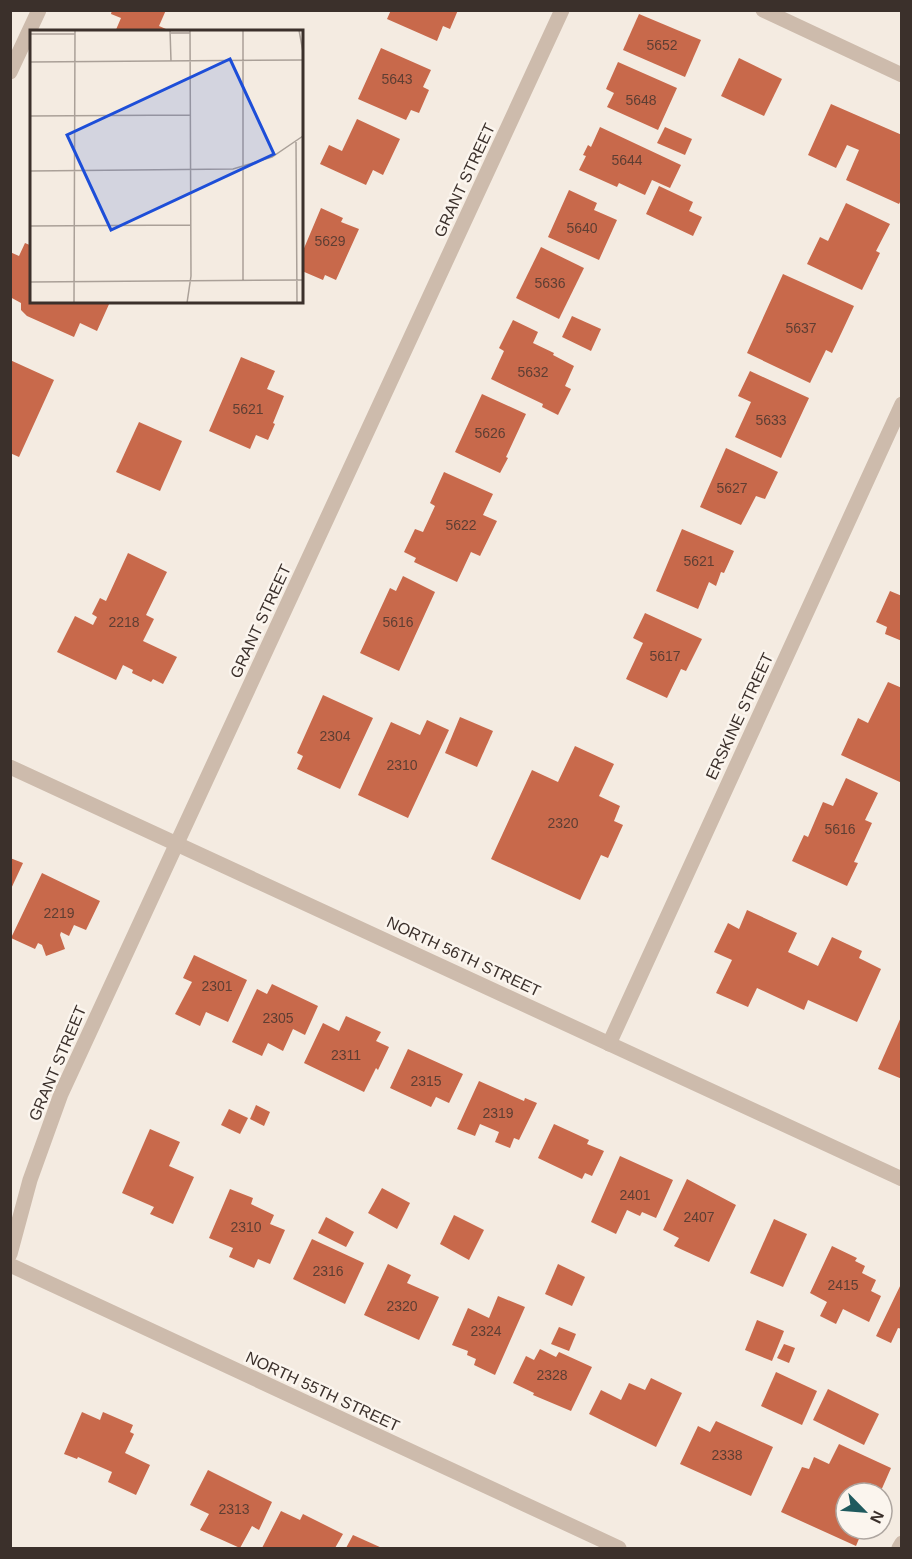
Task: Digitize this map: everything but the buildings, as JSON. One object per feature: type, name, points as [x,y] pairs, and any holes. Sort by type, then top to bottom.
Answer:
[{"type":"street","points":[[10,72],[39,10]]},
{"type":"street","name":"GRANT STREET","points":[[10,1254],[30,1180],[61,1094],[154,888],[177,844],[561,10]]},
{"type":"street","points":[[763,10],[902,75]]},
{"type":"street","name":"ERSKINE STREET","points":[[609,1044],[902,404]]},
{"type":"street","name":"NORTH 56TH STREET","points":[[10,767],[902,1179]]},
{"type":"street","name":"NORTH 55TH STREET","points":[[10,1266],[620,1548]]},
{"type":"street","points":[[899,1548],[902,1543]]}]
